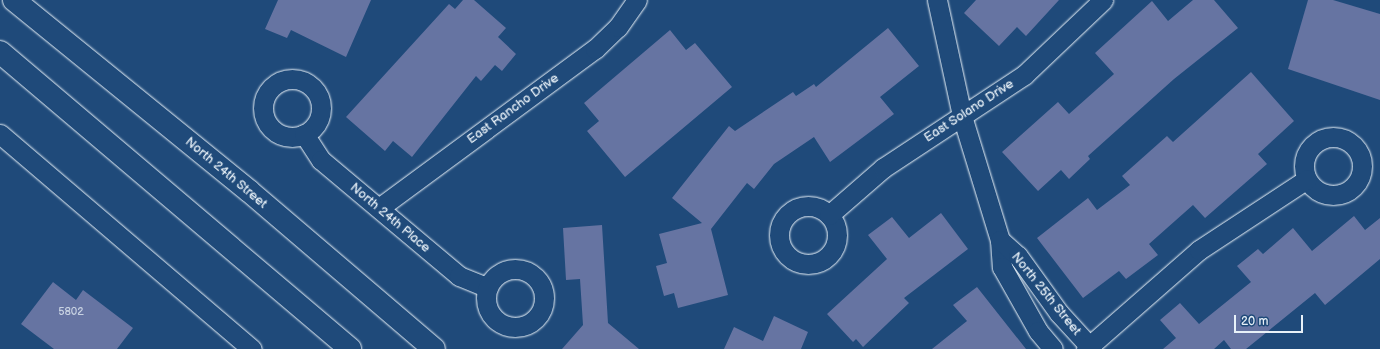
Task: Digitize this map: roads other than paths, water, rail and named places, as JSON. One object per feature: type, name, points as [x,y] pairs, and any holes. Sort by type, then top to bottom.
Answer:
[{"type":"main road","name":"North 24th Street","points":[[14,0],[249,191],[434,349]]},
{"type":"main road","points":[[0,52],[350,349]]},
{"type":"street","name":"East Rancho Drive","points":[[379,208],[595,49],[618,27],[637,0]]},
{"type":"street","name":"North 25th Street","points":[[937,0],[962,116],[1000,240],[1002,267],[1034,325],[1052,349]]},
{"type":"street","name":"East Solano Drive","points":[[829,215],[884,168],[1024,75],[1103,0]]},
{"type":"street","points":[[0,134],[252,349]]},
{"type":"street","name":"North 24th Place","points":[[304,134],[321,160],[459,276],[488,288]]},
{"type":"street","points":[[1089,348],[1199,250],[1307,179]]},
{"type":"street","name":"North 25th Street","points":[[1000,240],[1018,256],[1059,313],[1089,348]]}]
